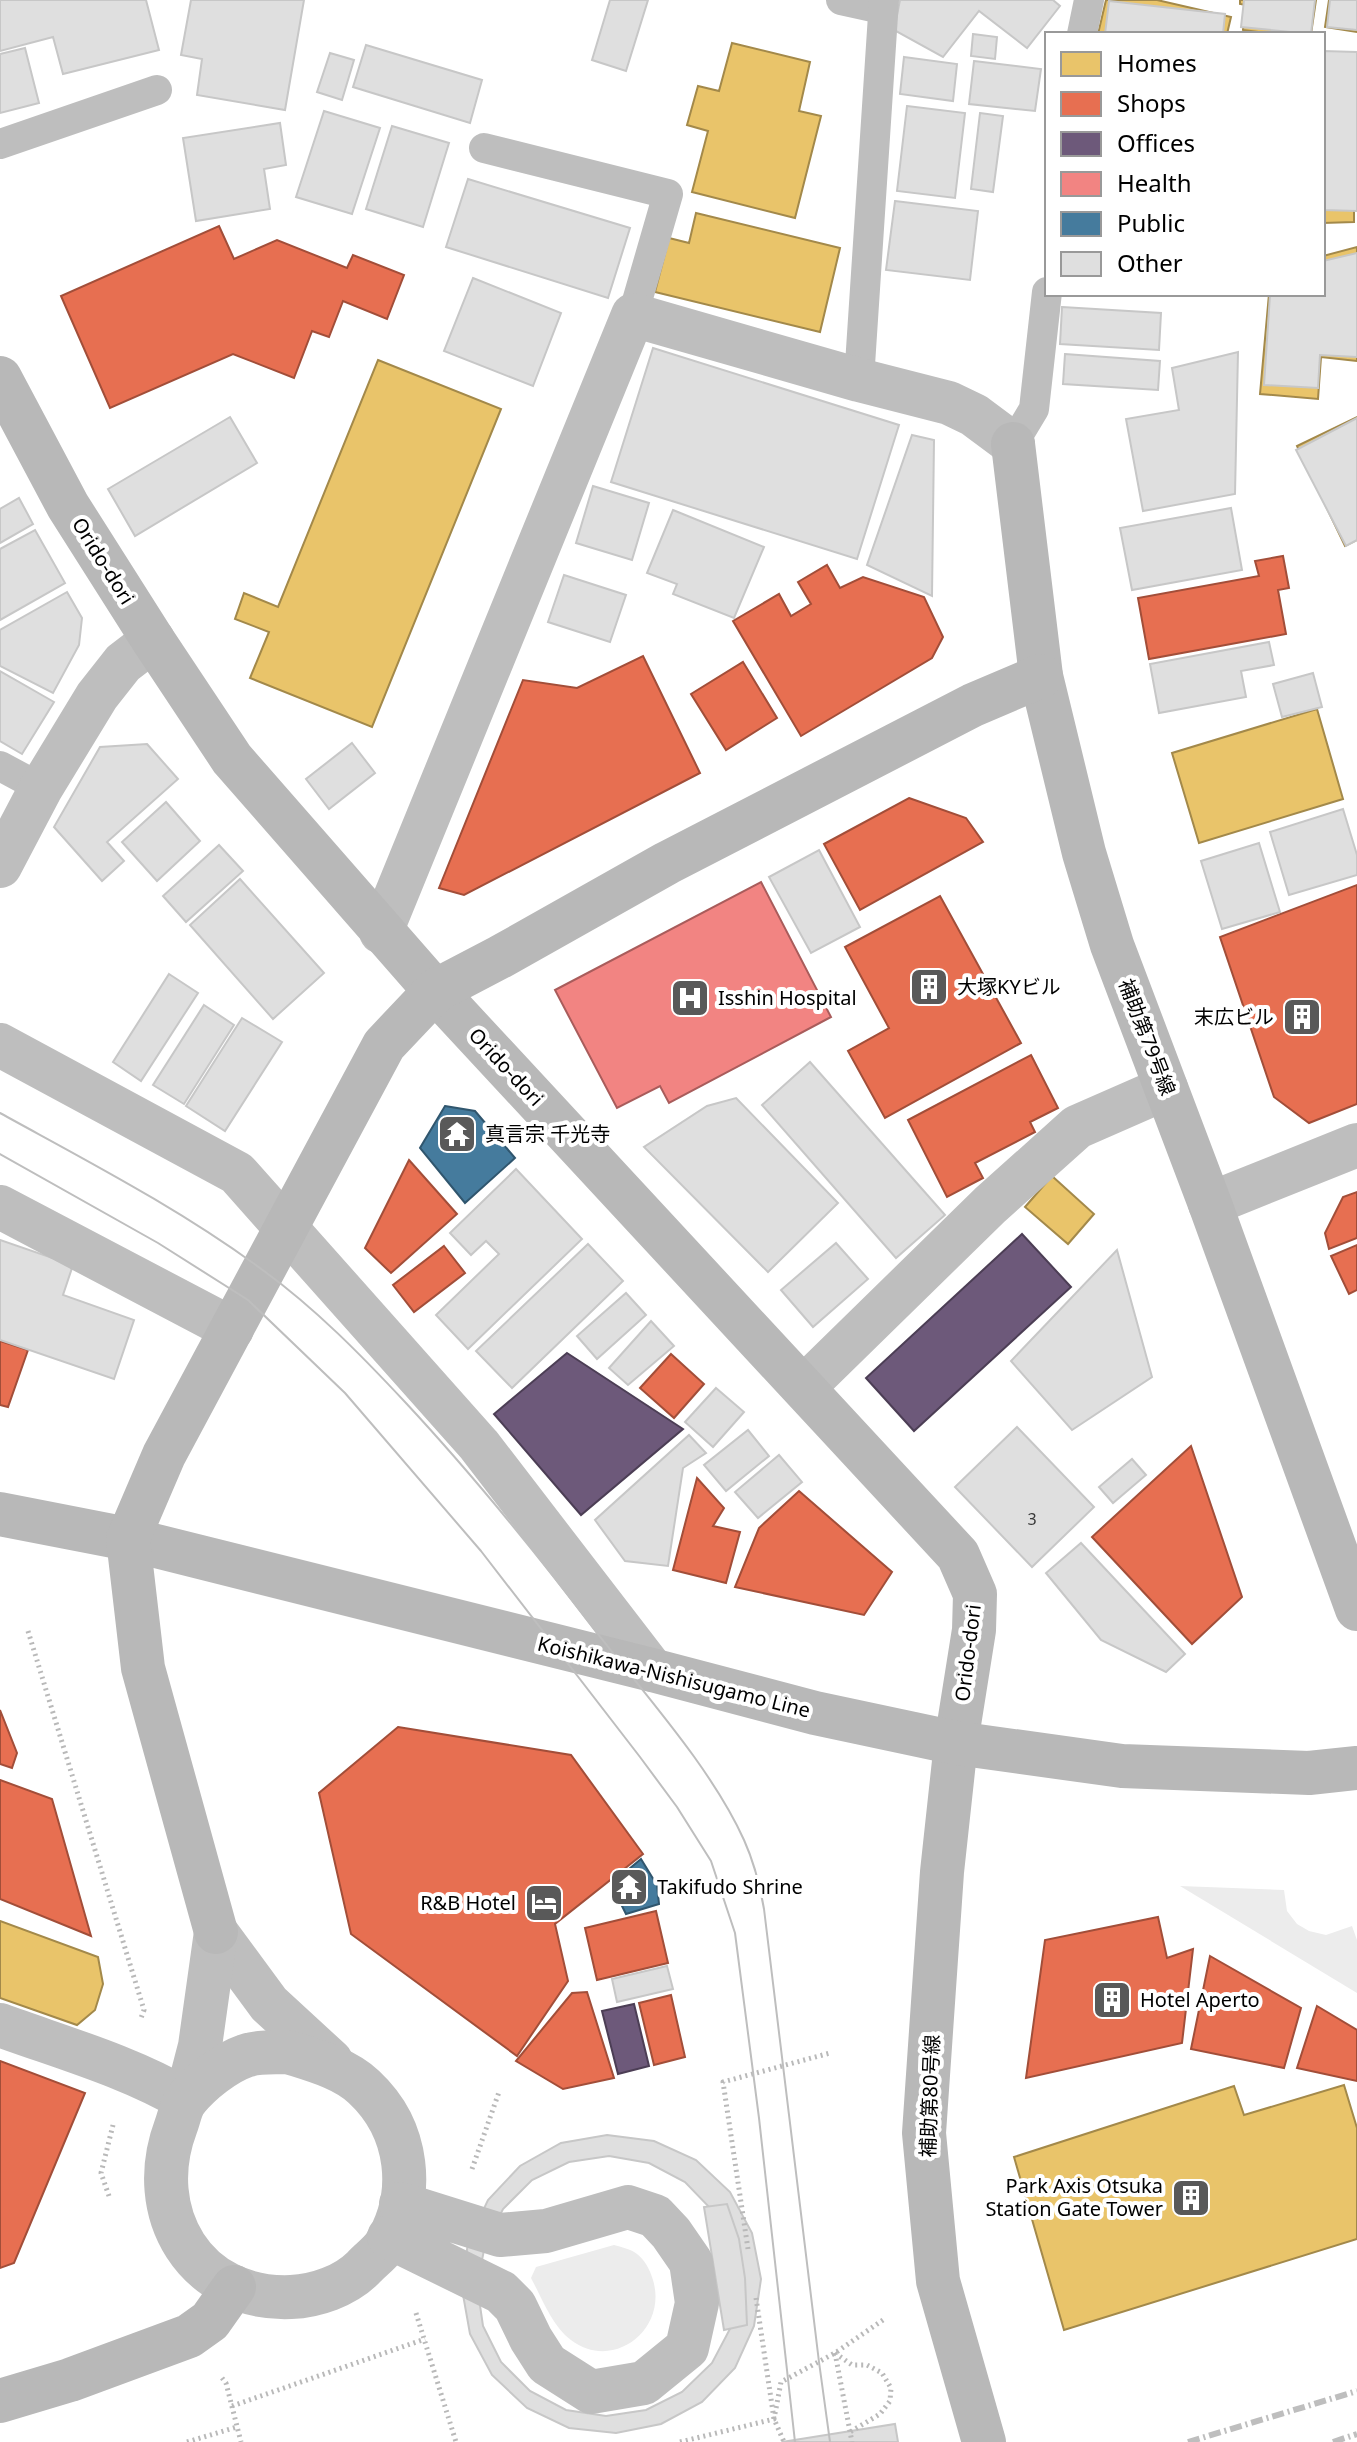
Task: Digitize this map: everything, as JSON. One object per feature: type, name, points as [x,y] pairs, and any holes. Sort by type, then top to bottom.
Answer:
[{"type":"street","points":[[381,932],[633,315],[949,403],[974,415],[1013,444]]},
{"type":"street","name":"Orido-dori","points":[[0,378],[68,506],[232,759],[381,932],[958,1555],[975,1594],[974,1630],[956,1743]]},
{"type":"street","name":"補助第79号線","points":[[1013,444],[1041,676],[1084,853],[1112,945],[1357,1609]]},
{"type":"street","points":[[0,866],[41,788],[97,696],[123,663],[153,640]]},
{"type":"street","points":[[216,1932],[200,2046],[165,2165],[165,2191],[172,2222],[186,2248],[203,2268],[234,2287],[268,2298],[312,2296],[355,2276],[383,2248],[406,2181],[401,2144],[387,2112],[364,2086],[345,2073],[269,2004],[216,1932],[143,1668],[128,1539],[164,1455],[384,1045],[435,991],[681,856],[973,705],[1041,676]]},
{"type":"street","points":[[0,1045],[237,1173],[479,1445],[652,1670]]},
{"type":"street","points":[[804,1387],[990,1205],[1077,1127],[1166,1088]]},
{"type":"street","points":[[1210,1204],[1357,1145]]},
{"type":"street","points":[[0,1207],[232,1329]]},
{"type":"street","name":"Koishikawa-Nishisugamo Line","points":[[0,1514],[128,1539],[815,1713],[956,1743],[1122,1766],[1309,1773],[1357,1768]]},
{"type":"street","name":"補助第80号線","points":[[956,1743],[942,1872],[924,2133],[938,2281],[984,2442]]},
{"type":"street","points":[[0,2025],[127,2070],[186,2100]]},
{"type":"street","points":[[186,2100],[216,2072],[247,2055],[288,2052],[345,2073]]},
{"type":"street","points":[[628,2207],[655,2216],[691,2262],[697,2303],[687,2348],[644,2383],[591,2392],[547,2364],[515,2306],[501,2292],[395,2220],[500,2235],[546,2231],[628,2207]]},
{"type":"street","points":[[0,2401],[70,2380],[189,2336],[210,2321],[234,2287]]},
{"type":"lane","points":[[841,0],[883,4],[859,380]]},
{"type":"lane","points":[[1082,32],[1089,0]]},
{"type":"lane","points":[[0,144],[157,90]]},
{"type":"lane","points":[[484,148],[668,194],[633,315]]},
{"type":"lane","points":[[1013,444],[1034,409],[1047,296]]},
{"type":"lane","points":[[0,766],[41,788]]},
{"type":"path","points":[[28,1631],[144,2010],[101,2173],[110,2201]]},
{"type":"path","points":[[723,2082],[830,2053]]},
{"type":"path","points":[[467,2181],[499,2092]]},
{"type":"path","points":[[416,2312],[456,2442]]},
{"type":"path","points":[[784,2442],[774,2419],[781,2382],[835,2353],[883,2320]]},
{"type":"path","points":[[232,2406],[425,2339]]},
{"type":"path","points":[[835,2353],[852,2442]]},
{"type":"path","points":[[835,2353],[852,2365],[867,2365],[882,2373],[891,2388],[890,2401],[880,2414],[850,2432]]},
{"type":"path","points":[[680,2442],[774,2419]]},
{"type":"path","points":[[187,2442],[237,2427]]},
{"type":"shaded area","points":[[1180,1886],[1284,1890],[1287,1911],[1297,1924],[1309,1931],[1326,1935],[1352,1926],[1357,1940],[1357,1993]]},
{"type":"shaded area","points":[[614,2245],[635,2252],[647,2266],[656,2298],[652,2315],[645,2329],[633,2341],[604,2351],[587,2349],[571,2340],[558,2327],[531,2278],[536,2267]]},
{"type":"building: Homes","points":[[1106,0],[1157,0],[1231,17],[1227,32],[1098,32]]},
{"type":"building: Homes","points":[[1240,0],[1316,0],[1311,32],[1243,30],[1246,5],[1240,4]]},
{"type":"building: Homes","points":[[1329,0],[1357,0],[1357,32],[1325,27]]},
{"type":"building: Homes","points":[[732,43],[810,62],[799,111],[821,116],[795,218],[692,192],[708,131],[687,125],[698,86],[719,91]]},
{"type":"building: Homes","points":[[1325,52],[1354,53],[1354,222],[1325,223]]},
{"type":"building: Homes","points":[[696,213],[840,248],[820,332],[655,292],[669,238],[689,243]]},
{"type":"building: Homes","points":[[1357,247],[1357,361],[1321,357],[1318,399],[1260,394],[1269,296],[1325,296],[1325,255]]},
{"type":"building: Homes","points":[[378,360],[501,409],[372,727],[250,678],[269,632],[235,619],[244,593],[278,607]]},
{"type":"building: Homes","points":[[1357,417],[1357,540],[1345,546],[1297,446]]},
{"type":"building: Homes","points":[[1317,709],[1343,799],[1199,843],[1172,753]]},
{"type":"building: Homes","points":[[1052,1176],[1094,1214],[1068,1244],[1025,1207]]},
{"type":"building: Homes","points":[[0,1921],[98,1957],[103,1984],[95,2010],[77,2025],[0,1998]]},
{"type":"building: Homes","name":"Park Axis Otsuka Station Gate Tower","points":[[1344,2085],[1357,2128],[1357,2239],[1064,2330],[1014,2157],[1234,2086],[1244,2115]]},
{"type":"building: Shops","points":[[219,226],[234,259],[277,240],[347,268],[353,255],[404,275],[387,319],[343,301],[329,337],[312,331],[294,378],[233,354],[110,408],[61,296]]},
{"type":"building: Shops","points":[[1283,556],[1289,588],[1278,590],[1286,634],[1149,659],[1138,598],[1259,576],[1255,561]]},
{"type":"building: Shops","points":[[827,565],[840,588],[863,577],[924,597],[943,637],[932,658],[801,736],[733,621],[779,594],[791,616],[811,604],[798,582]]},
{"type":"building: Shops","points":[[643,656],[700,773],[464,895],[439,888],[523,680],[577,688]]},
{"type":"building: Shops","points":[[743,662],[777,718],[726,750],[691,694]]},
{"type":"building: Shops","points":[[909,798],[966,818],[983,842],[860,910],[824,844]]},
{"type":"building: Shops","name":"末広ビル","points":[[1357,885],[1357,1104],[1309,1123],[1274,1097],[1220,937]]},
{"type":"building: Shops","name":"大塚KYビル","points":[[940,896],[1021,1043],[885,1118],[848,1051],[889,1028],[845,947]]},
{"type":"building: Shops","points":[[1031,1055],[1058,1108],[1030,1122],[1035,1132],[975,1163],[983,1178],[947,1197],[908,1120]]},
{"type":"building: Shops","points":[[409,1160],[457,1214],[391,1273],[365,1248]]},
{"type":"building: Shops","points":[[1357,1192],[1357,1238],[1329,1249],[1325,1233],[1343,1197]]},
{"type":"building: Shops","points":[[1357,1245],[1357,1290],[1349,1294],[1331,1256]]},
{"type":"building: Shops","points":[[444,1246],[465,1273],[414,1312],[393,1285]]},
{"type":"building: Shops","points":[[0,1341],[28,1350],[8,1407],[0,1405]]},
{"type":"building: Shops","points":[[671,1354],[704,1384],[674,1418],[640,1388]]},
{"type":"building: Shops","points":[[1191,1446],[1242,1597],[1192,1644],[1092,1537]]},
{"type":"building: Shops","points":[[697,1478],[724,1508],[713,1526],[740,1532],[726,1583],[673,1570]]},
{"type":"building: Shops","points":[[799,1491],[892,1572],[864,1615],[735,1587],[759,1528]]},
{"type":"building: Shops","points":[[0,1710],[17,1753],[12,1768],[0,1764]]},
{"type":"building: Shops","points":[[398,1727],[571,1755],[643,1854],[555,1924],[568,1981],[517,2056],[351,1934],[319,1793]]},
{"type":"building: Shops","points":[[0,1780],[52,1799],[91,1936],[0,1899]]},
{"type":"building: Shops","points":[[656,1911],[668,1963],[597,1980],[585,1928]]},
{"type":"building: Shops","name":"Hotel Aperto","points":[[1158,1917],[1167,1958],[1193,1949],[1182,2043],[1026,2078],[1045,1940]]},
{"type":"building: Shops","points":[[1210,1956],[1301,2008],[1284,2068],[1191,2049]]},
{"type":"building: Shops","points":[[587,1992],[614,2078],[563,2089],[516,2061],[572,1993]]},
{"type":"building: Shops","points":[[671,1995],[685,2057],[654,2065],[639,2003]]},
{"type":"building: Shops","points":[[1317,2006],[1357,2030],[1357,2081],[1297,2068]]},
{"type":"building: Shops","points":[[0,2061],[85,2093],[14,2263],[0,2268]]},
{"type":"building: Offices","points":[[1022,1234],[1071,1287],[914,1431],[866,1378]]},
{"type":"building: Offices","points":[[567,1353],[683,1429],[581,1515],[494,1414]]},
{"type":"building: Offices","points":[[634,2004],[649,2066],[618,2074],[602,2011]]},
{"type":"building: Health","points":[[761,882],[831,1017],[669,1103],[660,1086],[617,1108],[555,990]]},
{"type":"building: Public","points":[[445,1106],[475,1111],[515,1158],[465,1203],[420,1148]]},
{"type":"building: Public","points":[[641,1859],[657,1885],[659,1904],[626,1914],[611,1884]]},
{"type":"building: Other","points":[[0,0],[146,0],[159,50],[63,74],[53,37],[0,51]]},
{"type":"building: Other","points":[[191,0],[304,0],[285,110],[197,95],[202,59],[181,55]]},
{"type":"building: Other","points":[[610,0],[648,0],[626,71],[592,60]]},
{"type":"building: Other","points":[[900,0],[1053,0],[1060,6],[1027,48],[979,11],[943,57],[894,30]]},
{"type":"building: Other","points":[[1244,0],[1315,0],[1311,32],[1241,27]]},
{"type":"building: Other","points":[[1330,0],[1357,0],[1357,30],[1327,27]]},
{"type":"building: Other","points":[[1109,1],[1225,14],[1223,32],[1105,32]]},
{"type":"building: Other","points":[[973,34],[997,37],[995,59],[971,56]]},
{"type":"building: Other","points":[[366,45],[482,80],[470,123],[353,87]]},
{"type":"building: Other","points":[[25,48],[39,103],[0,113],[0,54]]},
{"type":"building: Other","points":[[1325,51],[1357,52],[1357,211],[1325,210]]},
{"type":"building: Other","points":[[330,53],[354,60],[342,100],[317,92]]},
{"type":"building: Other","points":[[904,57],[957,64],[953,101],[900,94]]},
{"type":"building: Other","points":[[974,61],[1041,69],[1035,111],[969,104]]},
{"type":"building: Other","points":[[907,106],[965,113],[955,198],[897,191]]},
{"type":"building: Other","points":[[324,111],[380,128],[352,214],[296,197]]},
{"type":"building: Other","points":[[980,113],[1003,116],[993,192],[971,189]]},
{"type":"building: Other","points":[[280,123],[286,165],[264,169],[270,209],[196,221],[183,138]]},
{"type":"building: Other","points":[[392,126],[449,143],[423,227],[366,209]]},
{"type":"building: Other","points":[[468,179],[630,228],[608,298],[446,247]]},
{"type":"building: Other","points":[[895,201],[978,211],[970,280],[886,270]]},
{"type":"building: Other","points":[[1357,253],[1357,357],[1320,355],[1318,388],[1264,385],[1270,296],[1325,296],[1325,261]]},
{"type":"building: Other","points":[[473,278],[561,313],[533,386],[444,351]]},
{"type":"building: Other","points":[[1062,307],[1161,313],[1159,350],[1060,344]]},
{"type":"building: Other","points":[[653,348],[899,425],[857,559],[611,482]]},
{"type":"building: Other","points":[[1238,352],[1235,494],[1143,511],[1126,419],[1179,410],[1172,368]]},
{"type":"building: Other","points":[[1065,354],[1160,361],[1158,390],[1063,384]]},
{"type":"building: Other","points":[[230,417],[257,463],[135,536],[108,489]]},
{"type":"building: Other","points":[[1357,418],[1357,540],[1346,546],[1296,450]]},
{"type":"building: Other","points":[[912,435],[934,440],[932,596],[867,565]]},
{"type":"building: Other","points":[[593,486],[649,503],[632,560],[576,543]]},
{"type":"building: Other","points":[[19,498],[33,524],[0,543],[0,509]]},
{"type":"building: Other","points":[[1231,508],[1242,570],[1132,590],[1120,528]]},
{"type":"building: Other","points":[[673,510],[764,547],[734,618],[673,594],[677,584],[647,573]]},
{"type":"building: Other","points":[[35,530],[65,583],[0,620],[0,549]]},
{"type":"building: Other","points":[[564,575],[626,595],[610,642],[548,622]]},
{"type":"building: Other","points":[[67,592],[82,618],[79,645],[53,693],[0,666],[0,630]]},
{"type":"building: Other","points":[[1269,642],[1274,665],[1241,671],[1246,697],[1159,713],[1150,664]]},
{"type":"building: Other","points":[[0,671],[54,702],[22,754],[0,741]]},
{"type":"building: Other","points":[[1313,673],[1322,707],[1282,717],[1273,684]]},
{"type":"building: Other","points":[[352,743],[375,773],[329,809],[306,779]]},
{"type":"building: Other","points":[[147,744],[178,779],[107,842],[124,861],[102,881],[54,827],[100,747]]},
{"type":"building: Other","points":[[166,802],[200,841],[157,881],[122,842]]},
{"type":"building: Other","points":[[1343,809],[1357,855],[1357,875],[1289,895],[1270,832]]},
{"type":"building: Other","points":[[1259,843],[1280,912],[1222,929],[1201,861]]},
{"type":"building: Other","points":[[219,845],[243,871],[186,922],[163,896]]},
{"type":"building: Other","points":[[819,850],[860,927],[811,953],[769,877]]},
{"type":"building: Other","points":[[240,879],[324,973],[273,1019],[190,925]]},
{"type":"building: Other","points":[[169,974],[198,993],[141,1081],[113,1062]]},
{"type":"building: Other","points":[[204,1005],[234,1025],[184,1104],[153,1085]]},
{"type":"building: Other","points":[[242,1018],[282,1042],[225,1131],[186,1106]]},
{"type":"building: Other","points":[[810,1062],[945,1215],[896,1258],[762,1105]]},
{"type":"building: Other","points":[[736,1098],[838,1203],[768,1272],[644,1147],[707,1106]]},
{"type":"building: Other","points":[[516,1169],[582,1239],[468,1349],[436,1315],[499,1254],[486,1241],[471,1255],[450,1233]]},
{"type":"building: Other","points":[[0,1240],[73,1265],[63,1295],[134,1320],[114,1379],[0,1340]]},
{"type":"building: Other","points":[[836,1243],[868,1279],[813,1327],[781,1290]]},
{"type":"building: Other","points":[[588,1244],[623,1281],[512,1388],[476,1351]]},
{"type":"building: Other","points":[[1117,1250],[1152,1377],[1072,1430],[1011,1361]]},
{"type":"building: Other","points":[[626,1293],[646,1315],[597,1359],[577,1336]]},
{"type":"building: Other","points":[[651,1321],[674,1346],[628,1385],[609,1368]]},
{"type":"building: Other","points":[[716,1388],[744,1412],[713,1447],[685,1422]]},
{"type":"building: Other","points":[[1017,1427],[1094,1507],[1032,1567],[955,1487]]},
{"type":"building: Other","points":[[748,1430],[769,1456],[726,1491],[704,1465]]},
{"type":"building: Other","points":[[689,1435],[706,1453],[683,1468],[668,1566],[625,1561],[595,1520]]},
{"type":"building: Other","points":[[779,1455],[802,1482],[758,1518],[735,1492]]},
{"type":"building: Other","points":[[1132,1459],[1146,1475],[1113,1503],[1099,1487]]},
{"type":"building: Other","points":[[1081,1543],[1185,1654],[1166,1672],[1101,1640],[1046,1573]]},
{"type":"building: Other","points":[[667,1966],[673,1989],[617,2002],[612,1979]]},
{"type":"building: Other","points":[[607,2135],[654,2141],[696,2160],[730,2192],[752,2233],[761,2279],[754,2326],[735,2368],[702,2402],[661,2424],[616,2433],[569,2428],[527,2408],[492,2375],[470,2334],[462,2289],[468,2242],[488,2200],[520,2166],[561,2143]],"holes":[[[609,2156],[649,2163],[685,2182],[713,2211],[732,2247],[737,2288],[731,2327],[712,2363],[682,2392],[646,2410],[606,2416],[566,2410],[530,2391],[501,2362],[483,2326],[477,2285],[485,2245],[503,2209],[532,2180],[569,2162]]]},
{"type":"building: Other","points":[[727,2204],[739,2239],[747,2325],[724,2330],[704,2207]]},
{"type":"building: Other","points":[[895,2424],[898,2442],[782,2442]]},
{"type":"tram line","points":[[0,1113],[201,1227],[283,1286],[338,1333],[431,1430],[552,1574],[677,1734],[731,1813],[748,1848],[764,1909],[830,2442]]},
{"type":"tram line","points":[[0,1154],[158,1243],[248,1300],[345,1393],[481,1551],[640,1757],[711,1861],[735,1933],[795,2442]]},
{"type":"railway","points":[[1188,2442],[1357,2391]]},
{"type":"railway","points":[[1333,2442],[1357,2434]]},
{"type":"place","name":"大塚KYビル","points":[[929,987]]},
{"type":"place","name":"Isshin Hospital","points":[[690,998]]},
{"type":"place","name":"末広ビル","points":[[1302,1017]]},
{"type":"place","name":"真言宗 千光寺","points":[[457,1134]]},
{"type":"place","name":"Takifudo Shrine","points":[[629,1887]]},
{"type":"place","name":"R&B Hotel","points":[[544,1903]]},
{"type":"place","name":"Hotel Aperto","points":[[1112,2000]]},
{"type":"place","name":"Park Axis Otsuka Station Gate Tower","points":[[1191,2198]]}]
